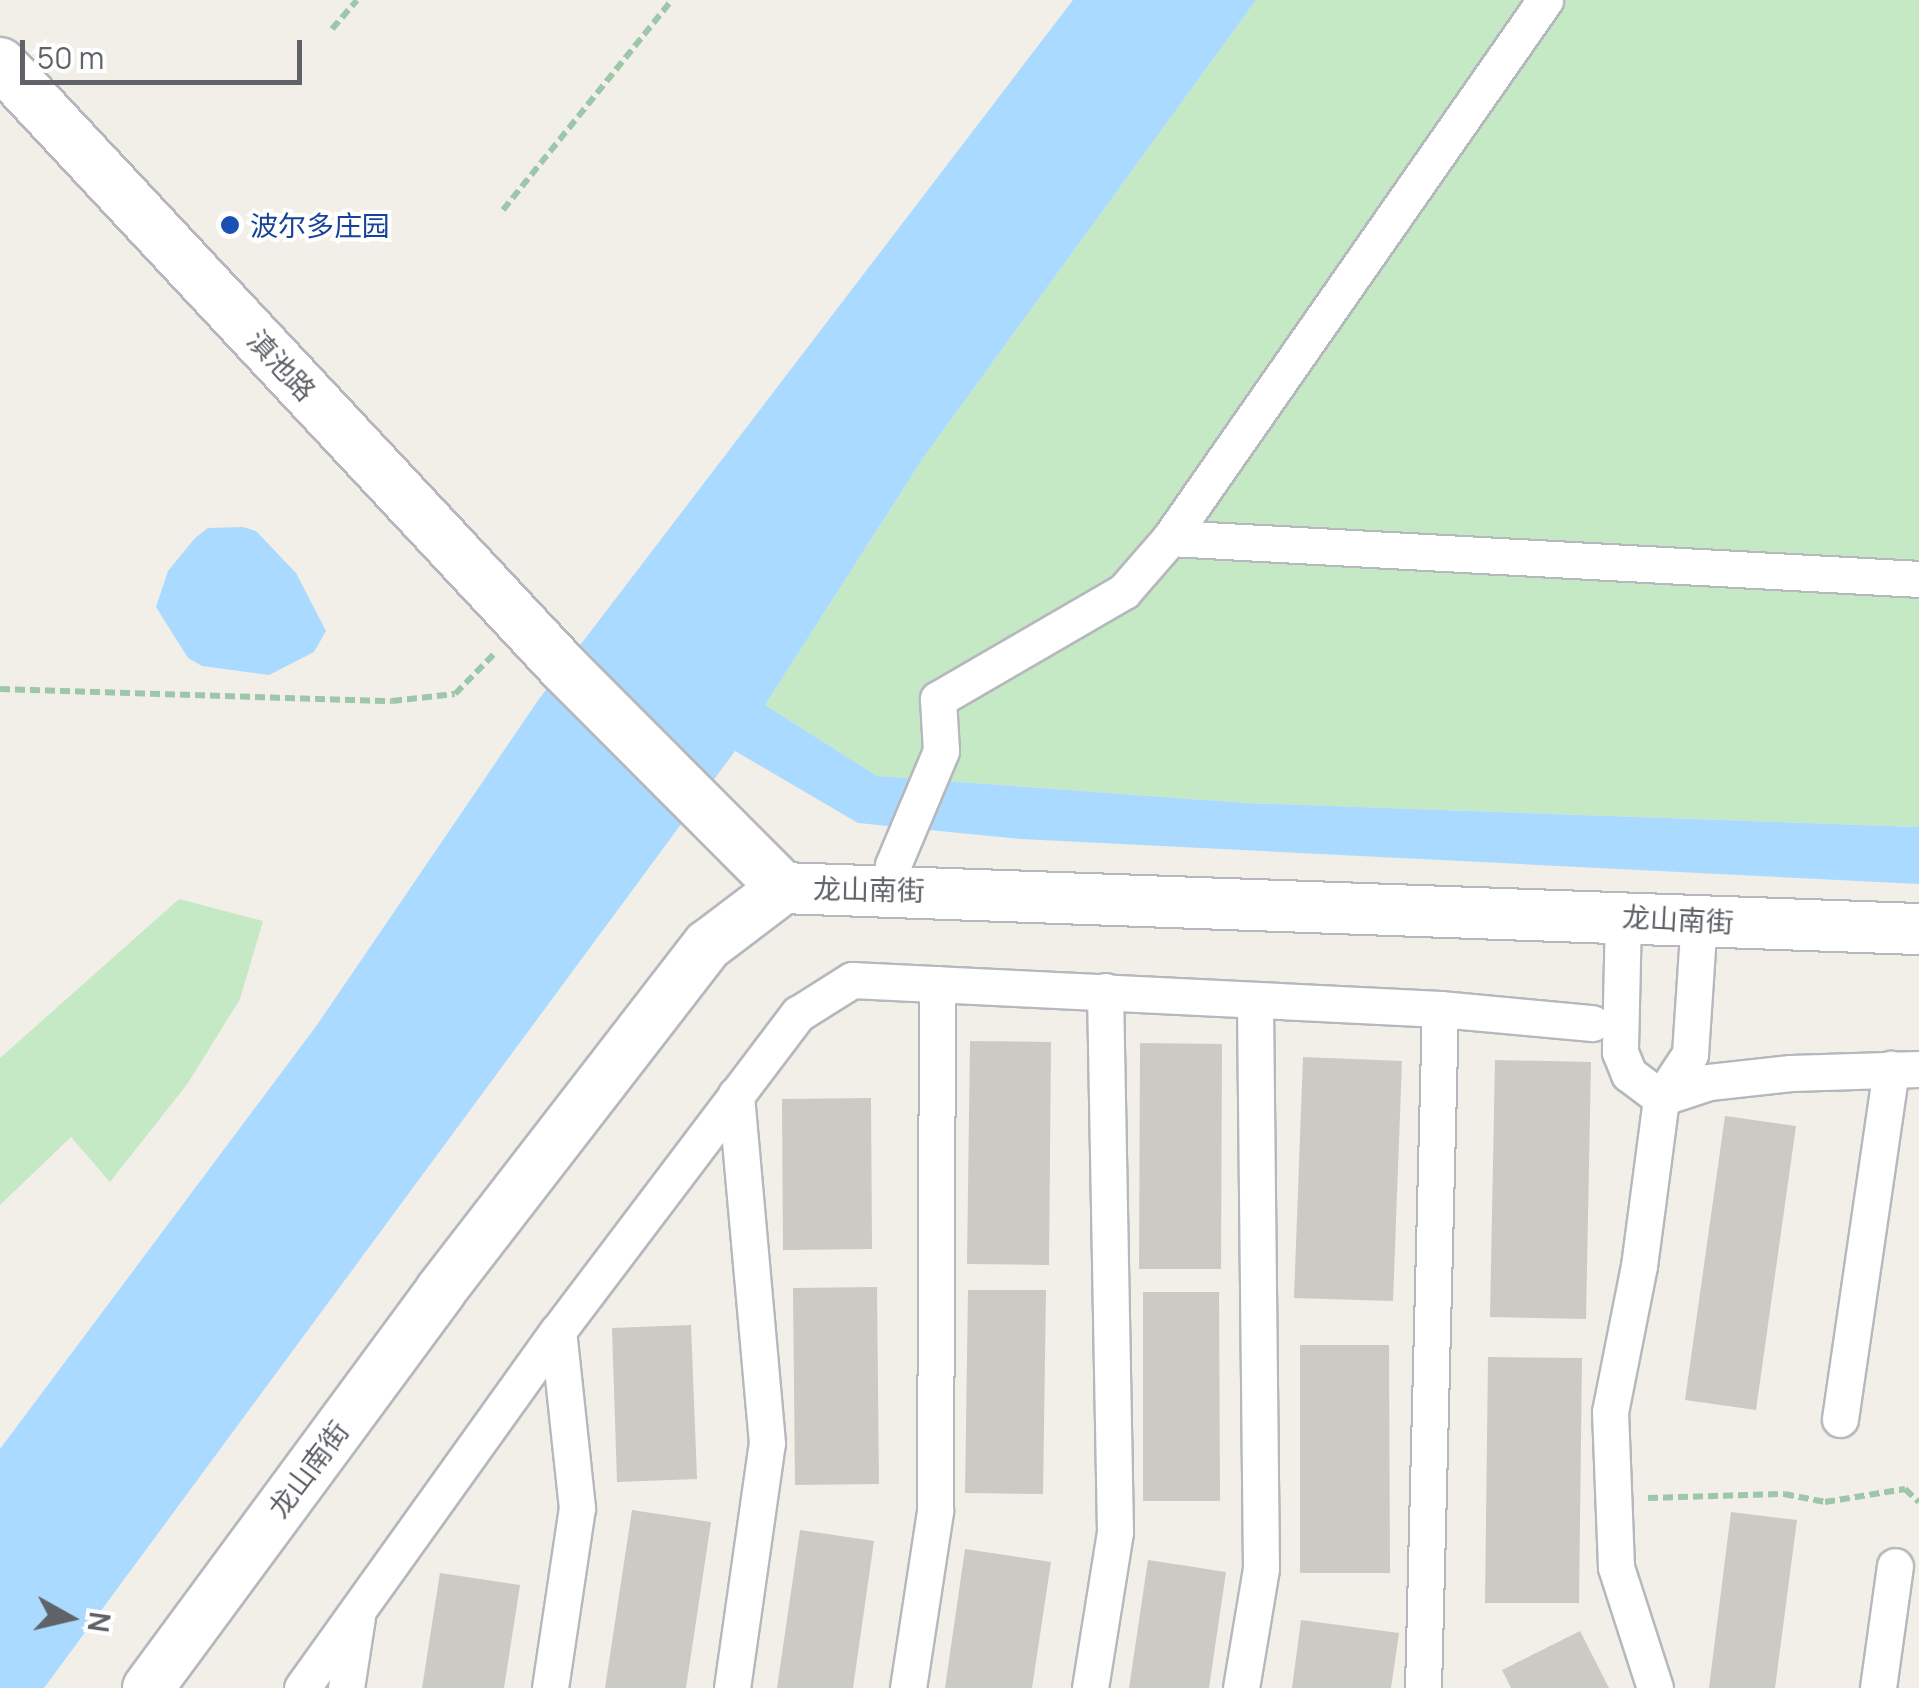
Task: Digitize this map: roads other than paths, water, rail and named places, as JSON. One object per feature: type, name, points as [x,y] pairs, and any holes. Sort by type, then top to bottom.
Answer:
[{"type":"street","points":[[891,888],[893,865],[940,750],[938,699],[1124,591],[1170,538],[1545,0]]},
{"type":"street","name":"滇池路","points":[[0,64],[563,667],[783,888]]},
{"type":"street","points":[[1170,538],[1919,579]]},
{"type":"street","name":"龙山南街","points":[[148,1688],[430,1305],[708,945],[783,888],[891,888],[1919,930]]},
{"type":"street","points":[[1624,916],[1620,1052],[1629,1074],[1661,1098]]},
{"type":"street","points":[[1655,1688],[1616,1567],[1607,1460],[1661,1098],[1690,1054],[1699,920]]},
{"type":"street","points":[[302,1688],[558,1331],[798,1014],[852,980],[1440,1009],[1592,1023]]},
{"type":"street","points":[[908,1688],[934,1511],[937,984]]},
{"type":"street","points":[[1090,1688],[1115,1532],[1105,992]]},
{"type":"street","points":[[1242,1688],[1261,1569],[1255,1001]]},
{"type":"street","points":[[1423,1688],[1440,1009]]},
{"type":"street","points":[[1661,1098],[1708,1082],[1905,1069],[1840,1419]]},
{"type":"street","points":[[732,1688],[767,1443],[736,1094]]},
{"type":"street","points":[[550,1688],[577,1508],[558,1331]]},
{"type":"street","points":[[1878,1688],[1895,1566]]},
{"type":"street","points":[[346,1688],[358,1610]]},
{"type":"water","points":[[1073,0],[1256,0],[923,458],[765,705],[877,776],[1246,803],[1919,827],[1919,884],[1021,839],[858,823],[735,751],[44,1688],[0,1688],[0,1449],[317,1025],[539,699]]},
{"type":"water","points":[[243,527],[256,531],[296,573],[326,631],[314,652],[269,675],[202,666],[188,658],[156,607],[168,571],[195,538],[208,528]]},
{"type":"place","name":"波尔多庄园","points":[[230,225]]}]
